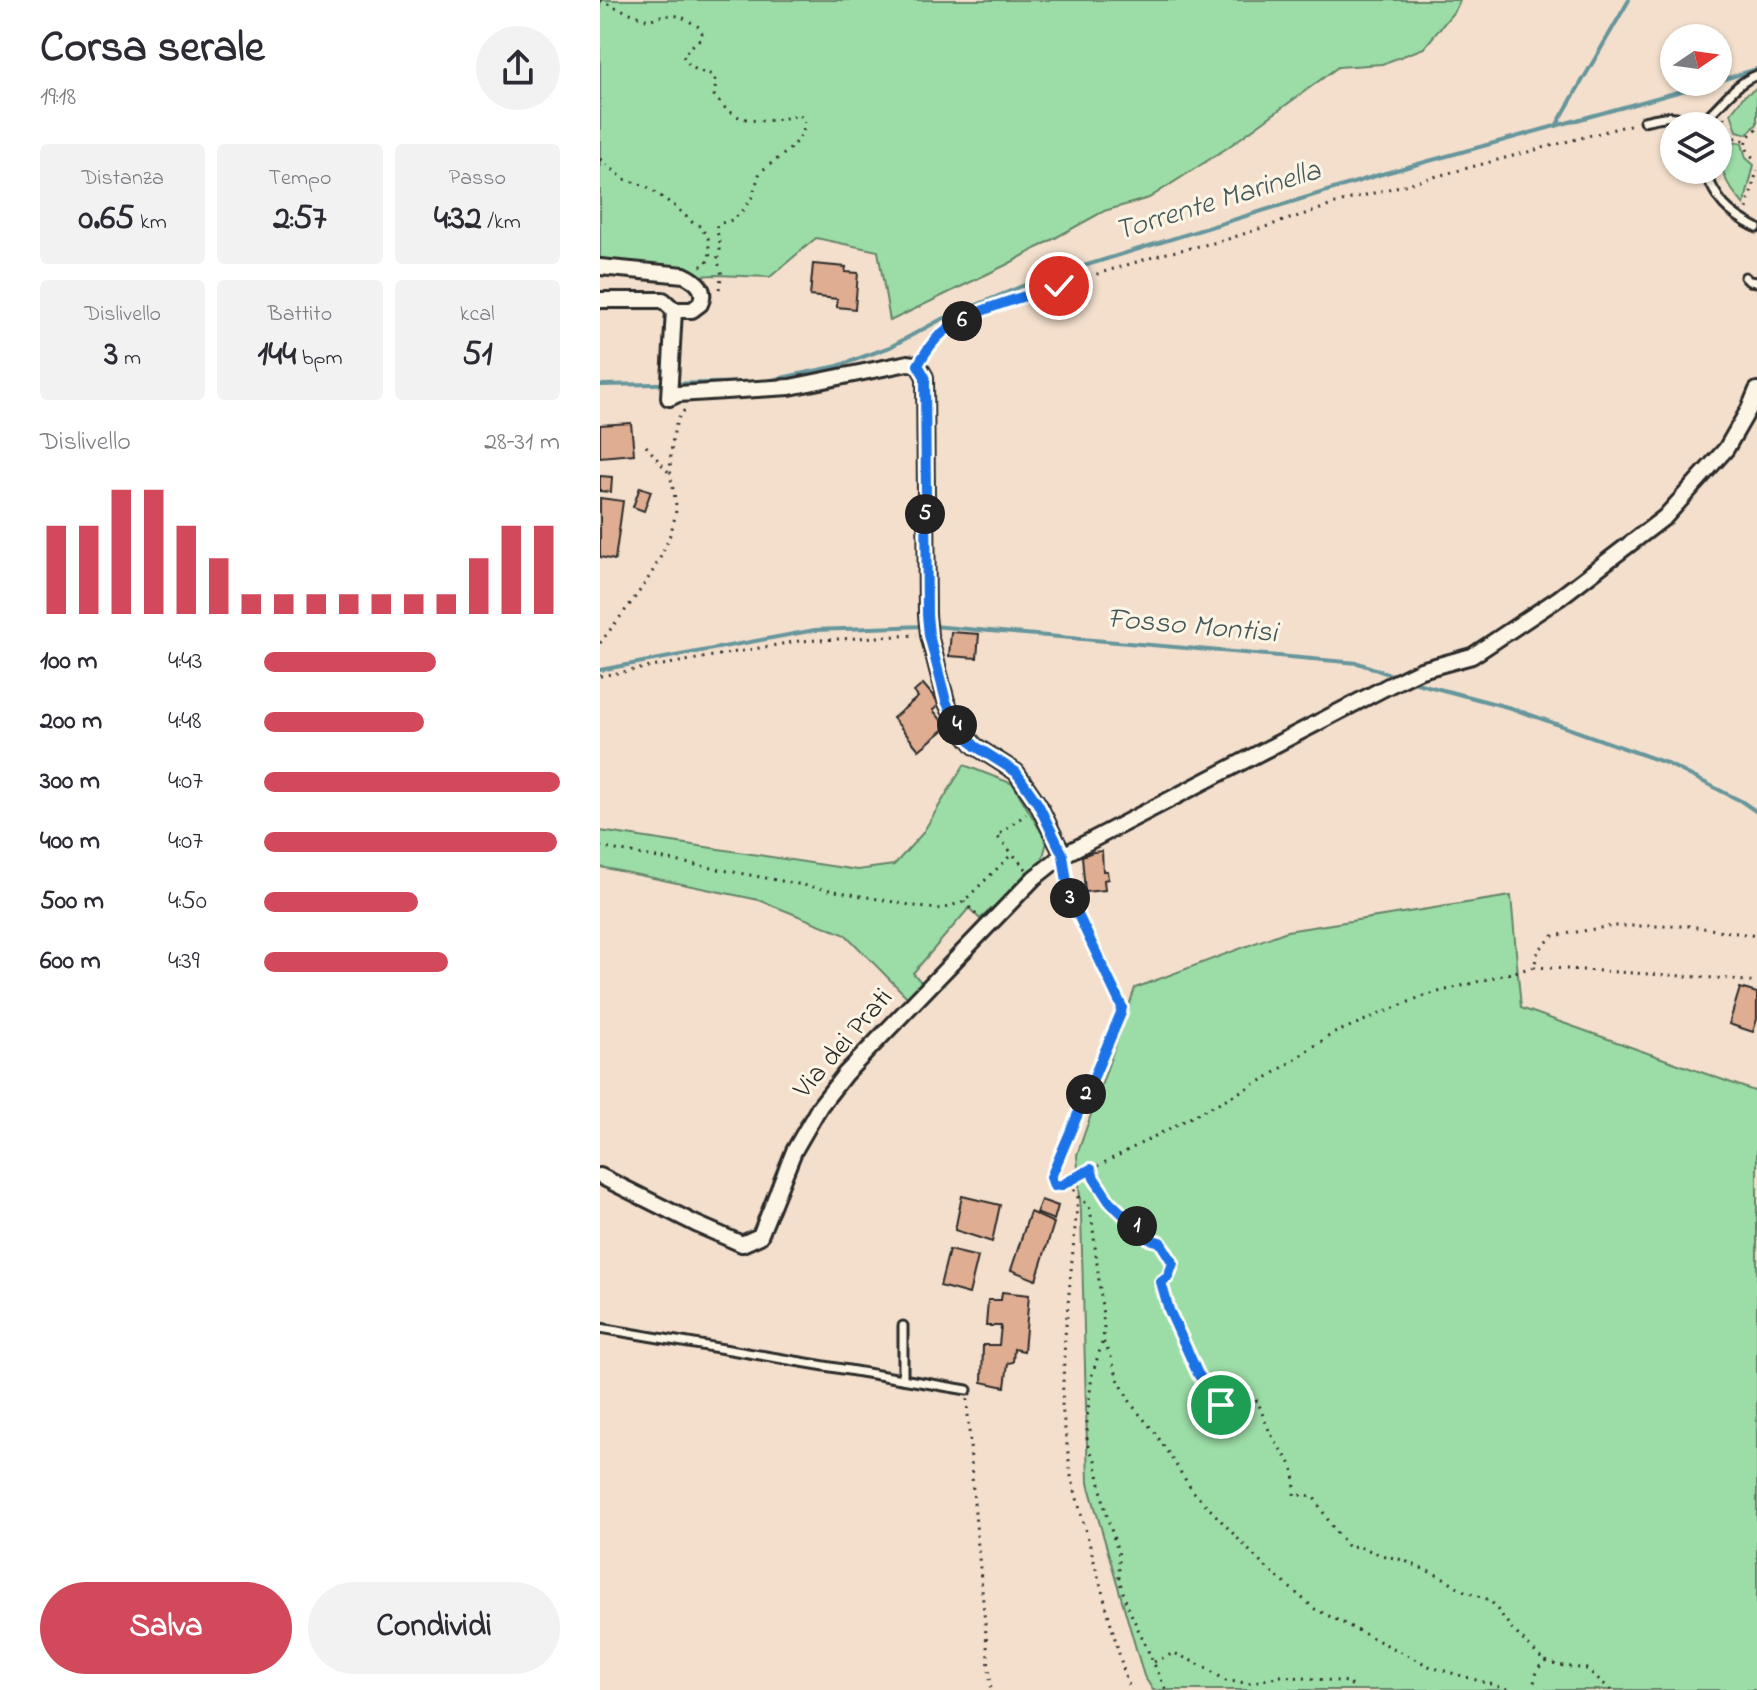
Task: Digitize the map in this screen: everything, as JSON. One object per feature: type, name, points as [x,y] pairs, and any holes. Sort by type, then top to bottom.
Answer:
[{"type":"street","points":[[600,267],[684,275],[696,283],[703,294],[700,304],[692,310],[674,310],[663,300],[600,300]]},
{"type":"street","points":[[674,310],[669,398],[678,394],[790,387],[908,363],[918,365],[925,377],[927,615],[946,701],[957,725],[975,746],[1016,772],[1038,804],[1063,855]]},
{"type":"street","name":"Via dei Prati","points":[[600,1176],[742,1244],[760,1236],[794,1151],[820,1106],[845,1074],[1034,878],[1063,855],[1394,683],[1421,670],[1472,656],[1559,598],[1665,517],[1726,449],[1757,390]]},
{"type":"lane","points":[[1712,112],[1737,85],[1757,75]]},
{"type":"lane","points":[[1644,121],[1660,118]]},
{"type":"lane","points":[[1710,184],[1728,211],[1757,228]]},
{"type":"lane","points":[[1745,277],[1757,282]]},
{"type":"lane","points":[[903,1326],[903,1379]]},
{"type":"lane","points":[[600,1328],[967,1390]]},
{"type":"path","points":[[600,1],[648,20],[664,15],[680,16],[699,27],[701,38],[683,56],[690,67],[708,72],[715,78],[714,95],[728,111],[758,121],[800,115],[805,120],[803,133],[788,151],[760,172],[752,197],[741,213],[732,220],[718,224],[716,228],[721,246],[717,260],[723,276],[719,292]]},
{"type":"path","points":[[918,365],[937,337],[955,324],[998,304],[1163,254],[1222,241],[1351,199],[1644,121]]},
{"type":"path","points":[[1757,129],[1746,141],[1747,151],[1757,160]]},
{"type":"path","points":[[1732,137],[1746,141]]},
{"type":"path","points":[[600,159],[624,179],[646,186],[705,230],[710,258],[704,266],[699,266],[701,273],[696,283]]},
{"type":"path","points":[[1746,213],[1757,170]]},
{"type":"path","points":[[600,643],[658,564],[670,538],[676,510],[670,474],[646,446]]},
{"type":"path","points":[[600,676],[799,641],[929,635]]},
{"type":"path","points":[[1034,878],[997,836],[1038,804]]},
{"type":"path","points":[[600,847],[943,909],[964,901],[1012,854]]},
{"type":"path","points":[[1063,855],[1069,896],[1122,1007],[1051,1177],[1054,1186],[1062,1185],[1270,1076],[1332,1034],[1423,996],[1534,967],[1757,983]]},
{"type":"path","points":[[964,901],[988,927]]},
{"type":"path","points":[[1534,967],[1538,951],[1553,936],[1612,926],[1689,926],[1757,937]]},
{"type":"path","points":[[1091,1169],[1109,1201],[1149,1239],[1160,1242],[1173,1263],[1168,1277],[1161,1282],[1164,1297],[1198,1374],[1221,1405],[1245,1408],[1257,1400],[1273,1438],[1294,1468],[1294,1495],[1313,1496],[1348,1547],[1357,1546],[1403,1560],[1446,1579],[1466,1592],[1490,1600],[1513,1630],[1543,1660],[1587,1669],[1611,1690]]},
{"type":"path","points":[[1069,1181],[1089,1206],[1104,1325],[1103,1341],[1092,1375],[1087,1444],[1095,1460],[1119,1555],[1119,1579],[1127,1605],[1166,1690]]},
{"type":"path","points":[[1078,1196],[1062,1406],[1071,1476],[1127,1683],[1132,1690]]},
{"type":"path","points":[[1103,1341],[1132,1405],[1156,1434],[1192,1490],[1261,1563],[1304,1600],[1315,1609],[1431,1667],[1511,1690]]},
{"type":"path","points":[[967,1390],[991,1690]]},
{"type":"path","points":[[1154,1662],[1174,1653],[1191,1659],[1226,1681],[1250,1683],[1267,1678],[1299,1678],[1349,1682],[1355,1690]]},
{"type":"path","points":[[1532,1690],[1538,1668],[1547,1661]]},
{"type":"green space","points":[[600,0],[1460,0],[1424,48],[1382,64],[1338,67],[1227,148],[1149,198],[1104,211],[1008,264],[890,321],[878,251],[816,238],[770,277],[715,275],[643,279],[600,275]]},
{"type":"green space","points":[[1757,88],[1757,124],[1747,134],[1737,131],[1732,116],[1744,96]]},
{"type":"green space","points":[[1732,141],[1742,143],[1746,158],[1754,165],[1744,205],[1730,187]]},
{"type":"green space","points":[[964,765],[1013,784],[1047,842],[1041,864],[980,919],[969,908],[913,973],[922,983],[909,999],[846,935],[759,900],[600,867],[600,831],[857,870],[894,865],[922,834]]},
{"type":"green space","points":[[1511,896],[1521,1008],[1757,1092],[1757,1690],[1153,1690],[1144,1676],[1088,1483],[1077,1155],[1135,988],[1287,931]]},
{"type":"building","points":[[813,264],[846,267],[845,272],[858,273],[855,309],[837,307],[837,299],[810,296]]},
{"type":"building","points":[[631,423],[634,454],[600,457],[600,425]]},
{"type":"building","points":[[600,476],[612,477],[611,492],[600,491]]},
{"type":"building","points":[[640,487],[651,491],[644,511],[633,507]]},
{"type":"building","points":[[600,498],[623,501],[615,560],[600,557]]},
{"type":"building","points":[[951,632],[979,634],[977,658],[949,656]]},
{"type":"building","points":[[923,684],[940,704],[933,710],[947,727],[919,750],[893,718],[918,697],[914,692]]},
{"type":"building","points":[[1102,851],[1103,871],[1107,871],[1108,879],[1104,880],[1105,890],[1085,892],[1082,856]]},
{"type":"building","points":[[1740,988],[1757,993],[1757,1019],[1753,1032],[1729,1024]]},
{"type":"building","points":[[962,1196],[1000,1205],[992,1242],[955,1230]]},
{"type":"building","points":[[1041,1200],[1058,1206],[1054,1220],[1036,1213]]},
{"type":"building","points":[[1030,1212],[1054,1223],[1036,1280],[1011,1270]]},
{"type":"building","points":[[949,1250],[978,1257],[969,1294],[940,1286]]},
{"type":"building","points":[[1002,1292],[1029,1295],[1024,1351],[1014,1349],[1013,1362],[1008,1363],[1005,1387],[982,1382],[983,1345],[999,1345],[1001,1326],[986,1326],[988,1300],[1001,1300]]},
{"type":"waterway","points":[[1556,126],[1629,0]]},
{"type":"waterway","name":"Torrente Marinella","points":[[1732,77],[1757,69]]},
{"type":"waterway","name":"Torrente Marinella","points":[[600,385],[762,382],[838,366],[890,347],[940,320],[1032,282],[1382,174],[1663,96]]},
{"type":"waterway","name":"Fosso Montisi","points":[[600,670],[815,630],[925,626]]},
{"type":"waterway","name":"Fosso Montisi","points":[[933,626],[1358,663],[1397,677]]},
{"type":"waterway","name":"Fosso Montisi","points":[[1409,681],[1511,708],[1666,763],[1757,812]]},
{"type":"route","points":[[1059,286],[998,304],[955,324],[937,337],[918,365],[925,377],[929,635],[946,701],[957,725],[975,746],[1016,772],[1055,836],[1063,855],[1069,896],[1122,1007],[1051,1177],[1054,1186],[1062,1185],[1091,1169],[1109,1201],[1149,1239],[1160,1242],[1173,1263],[1168,1277],[1161,1282],[1164,1297],[1198,1374],[1221,1405]]}]
